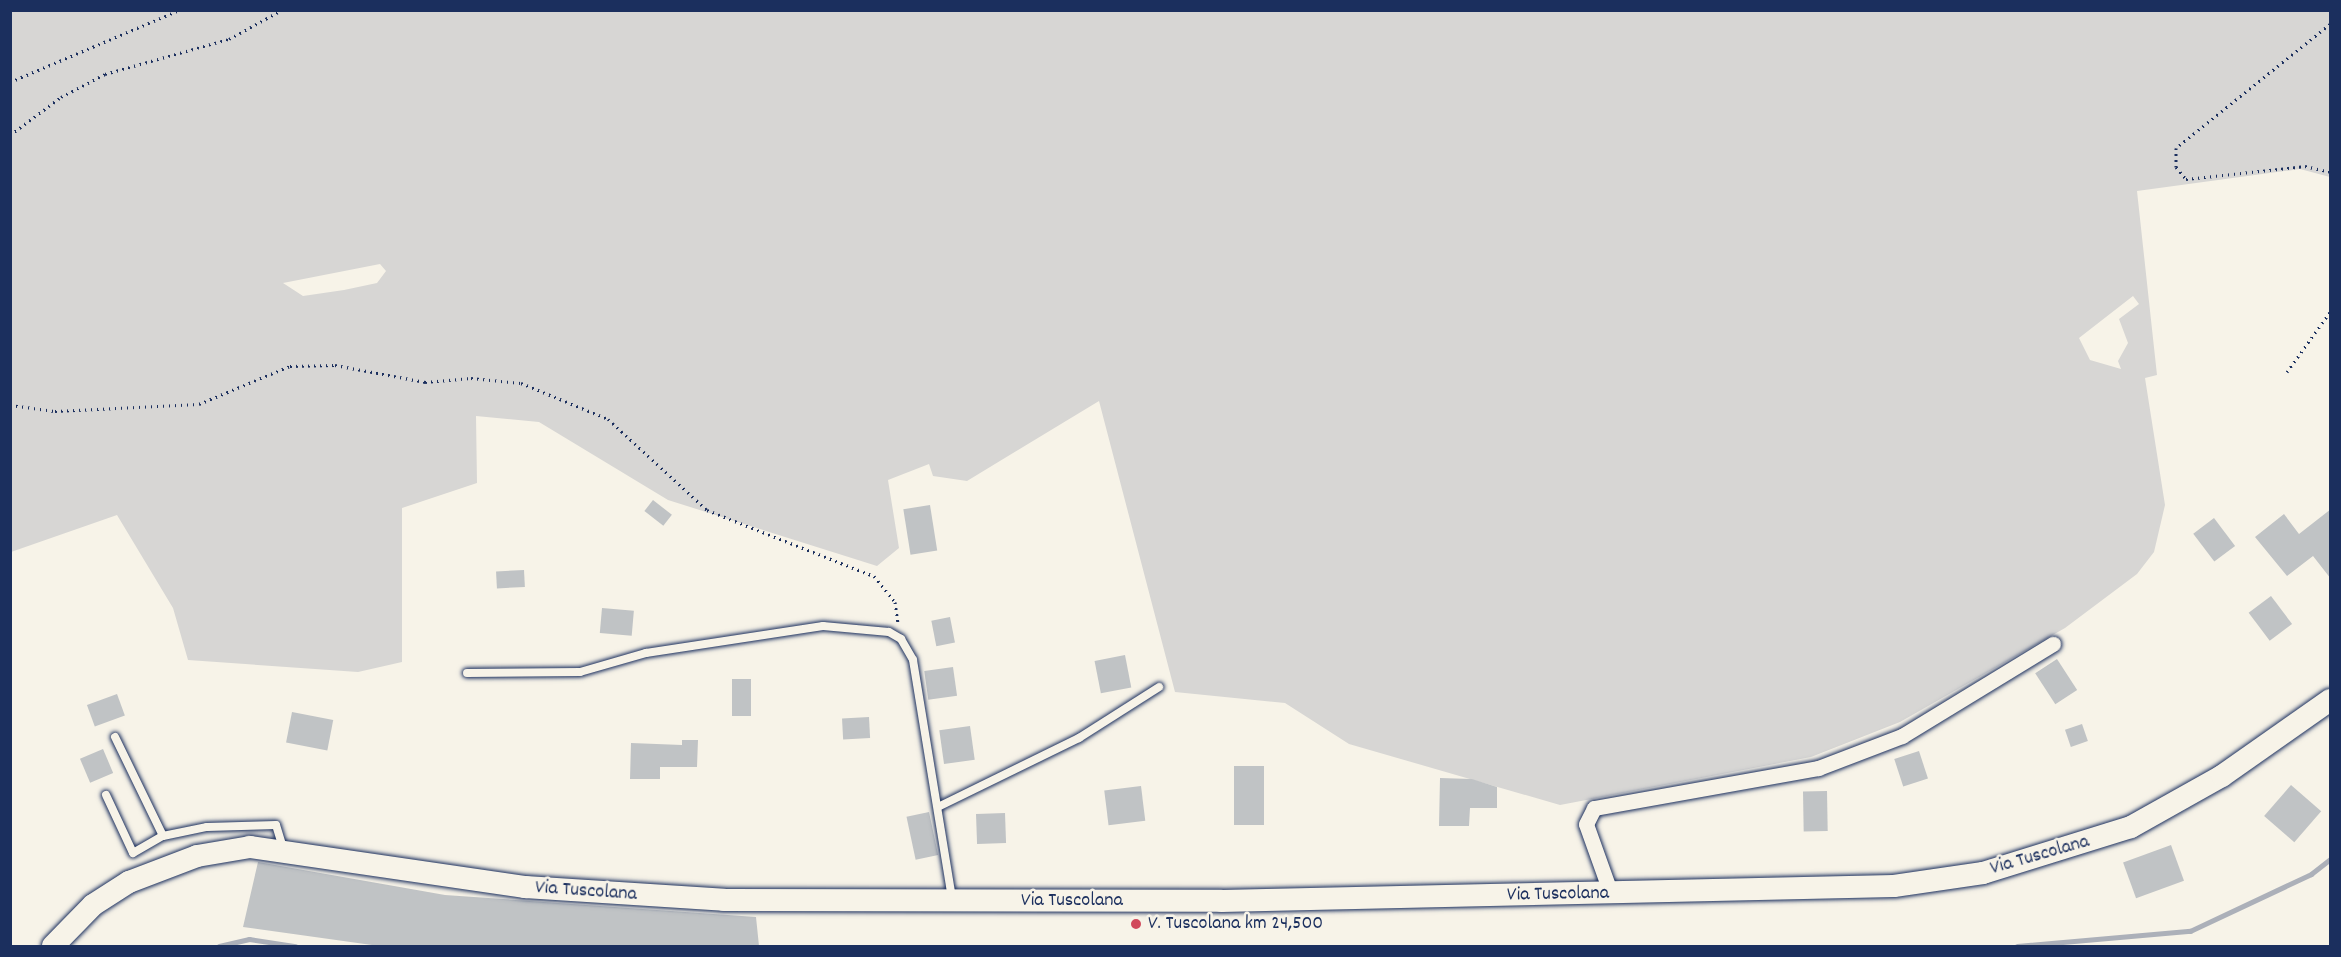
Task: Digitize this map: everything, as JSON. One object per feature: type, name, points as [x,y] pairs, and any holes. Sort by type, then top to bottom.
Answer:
[{"type":"main road","name":"Via Tuscolana","points":[[53,946],[93,905],[141,876],[197,856],[283,849],[480,881],[605,894],[952,900],[1611,894],[1894,886],[2042,858],[2166,810],[2331,700]]},
{"type":"street","points":[[1611,894],[1587,824],[1594,808],[1818,768],[1902,736],[2053,644]]},
{"type":"lane","points":[[467,673],[580,672],[646,653],[823,626],[878,629],[901,639],[913,660],[940,806],[952,900]]},
{"type":"lane","points":[[940,806],[1079,738],[1159,687]]},
{"type":"lane","points":[[115,737],[163,836]]},
{"type":"lane","points":[[106,795],[133,853],[163,836],[207,827],[276,825],[283,849]]},
{"type":"path","points":[[10,82],[180,10]]},
{"type":"path","points":[[10,135],[61,97],[105,74],[229,39],[282,10]]},
{"type":"path","points":[[2331,24],[2176,148],[2175,167],[2186,179],[2305,166],[2331,172]]},
{"type":"path","points":[[2287,372],[2331,312]]},
{"type":"path","points":[[10,405],[55,411],[199,404],[290,366],[336,365],[425,382],[471,378],[521,383],[608,419],[707,510],[874,576],[895,602],[901,639]]},
{"type":"shaded area","points":[[10,11],[2330,11],[2330,177],[2300,169],[2137,191],[2157,375],[2145,378],[2165,505],[2154,552],[2137,574],[2065,628],[1900,722],[1811,757],[1560,805],[1349,744],[1285,703],[1175,692],[1099,401],[967,481],[933,476],[929,464],[888,480],[899,548],[877,566],[668,500],[539,422],[476,416],[477,483],[402,508],[402,662],[358,672],[188,660],[173,608],[117,515],[11,552]],"holes":[[[380,264],[386,271],[377,283],[344,290],[303,296],[283,283]],[[2133,296],[2139,304],[2119,319],[2128,343],[2118,361],[2121,369],[2090,360],[2079,338]]]},
{"type":"building","points":[[653,500],[672,515],[663,526],[644,511]]},
{"type":"building","points":[[930,505],[937,550],[911,555],[903,509]]},
{"type":"building","points":[[2331,509],[2331,579],[2313,556],[2287,576],[2255,537],[2284,514],[2299,534]]},
{"type":"building","points":[[2214,518],[2235,546],[2214,562],[2193,534]]},
{"type":"building","points":[[524,570],[525,587],[497,588],[496,571]]},
{"type":"building","points":[[2271,596],[2292,624],[2270,641],[2249,613]]},
{"type":"building","points":[[602,608],[634,611],[632,636],[600,633]]},
{"type":"building","points":[[950,617],[955,643],[936,646],[931,621]]},
{"type":"building","points":[[1125,655],[1131,687],[1101,693],[1095,661]]},
{"type":"building","points":[[2057,659],[2077,690],[2055,704],[2035,673]]},
{"type":"building","points":[[953,667],[957,696],[928,700],[924,671]]},
{"type":"building","points":[[732,679],[751,679],[751,716],[732,716]]},
{"type":"building","points":[[117,694],[125,716],[95,727],[87,705]]},
{"type":"building","points":[[292,712],[333,720],[327,750],[286,742]]},
{"type":"building","points":[[869,717],[870,738],[843,739],[842,718]]},
{"type":"building","points":[[2082,724],[2088,741],[2071,747],[2065,730]]},
{"type":"building","points":[[970,726],[975,760],[944,764],[939,730]]},
{"type":"building","points":[[682,740],[698,740],[697,767],[660,767],[660,779],[630,779],[631,743],[682,745]]},
{"type":"building","points":[[103,749],[113,773],[90,783],[80,759]]},
{"type":"building","points":[[1919,751],[1928,779],[1903,787],[1894,759]]},
{"type":"building","points":[[1234,766],[1264,766],[1264,825],[1234,825]]},
{"type":"building","points":[[1440,778],[1472,779],[1497,787],[1497,808],[1470,808],[1469,826],[1439,826]]},
{"type":"building","points":[[2291,785],[2321,811],[2294,842],[2264,816]]},
{"type":"building","points":[[1141,786],[1145,821],[1109,825],[1104,791]]},
{"type":"building","points":[[1803,791],[1827,791],[1828,831],[1804,831]]},
{"type":"building","points":[[929,812],[938,855],[916,860],[907,817]]},
{"type":"building","points":[[1005,813],[1006,843],[977,844],[976,814]]},
{"type":"building","points":[[2171,845],[2184,881],[2136,898],[2123,862]]},
{"type":"building","points":[[258,862],[445,895],[756,917],[759,946],[379,946],[243,927]]},
{"type":"waterway","points":[[2017,946],[2190,931],[2311,874],[2330,859]]},
{"type":"waterway","points":[[219,946],[249,939],[295,946]]},
{"type":"place","name":"V. Tuscolana km 24,500","points":[[1136,924]]}]
